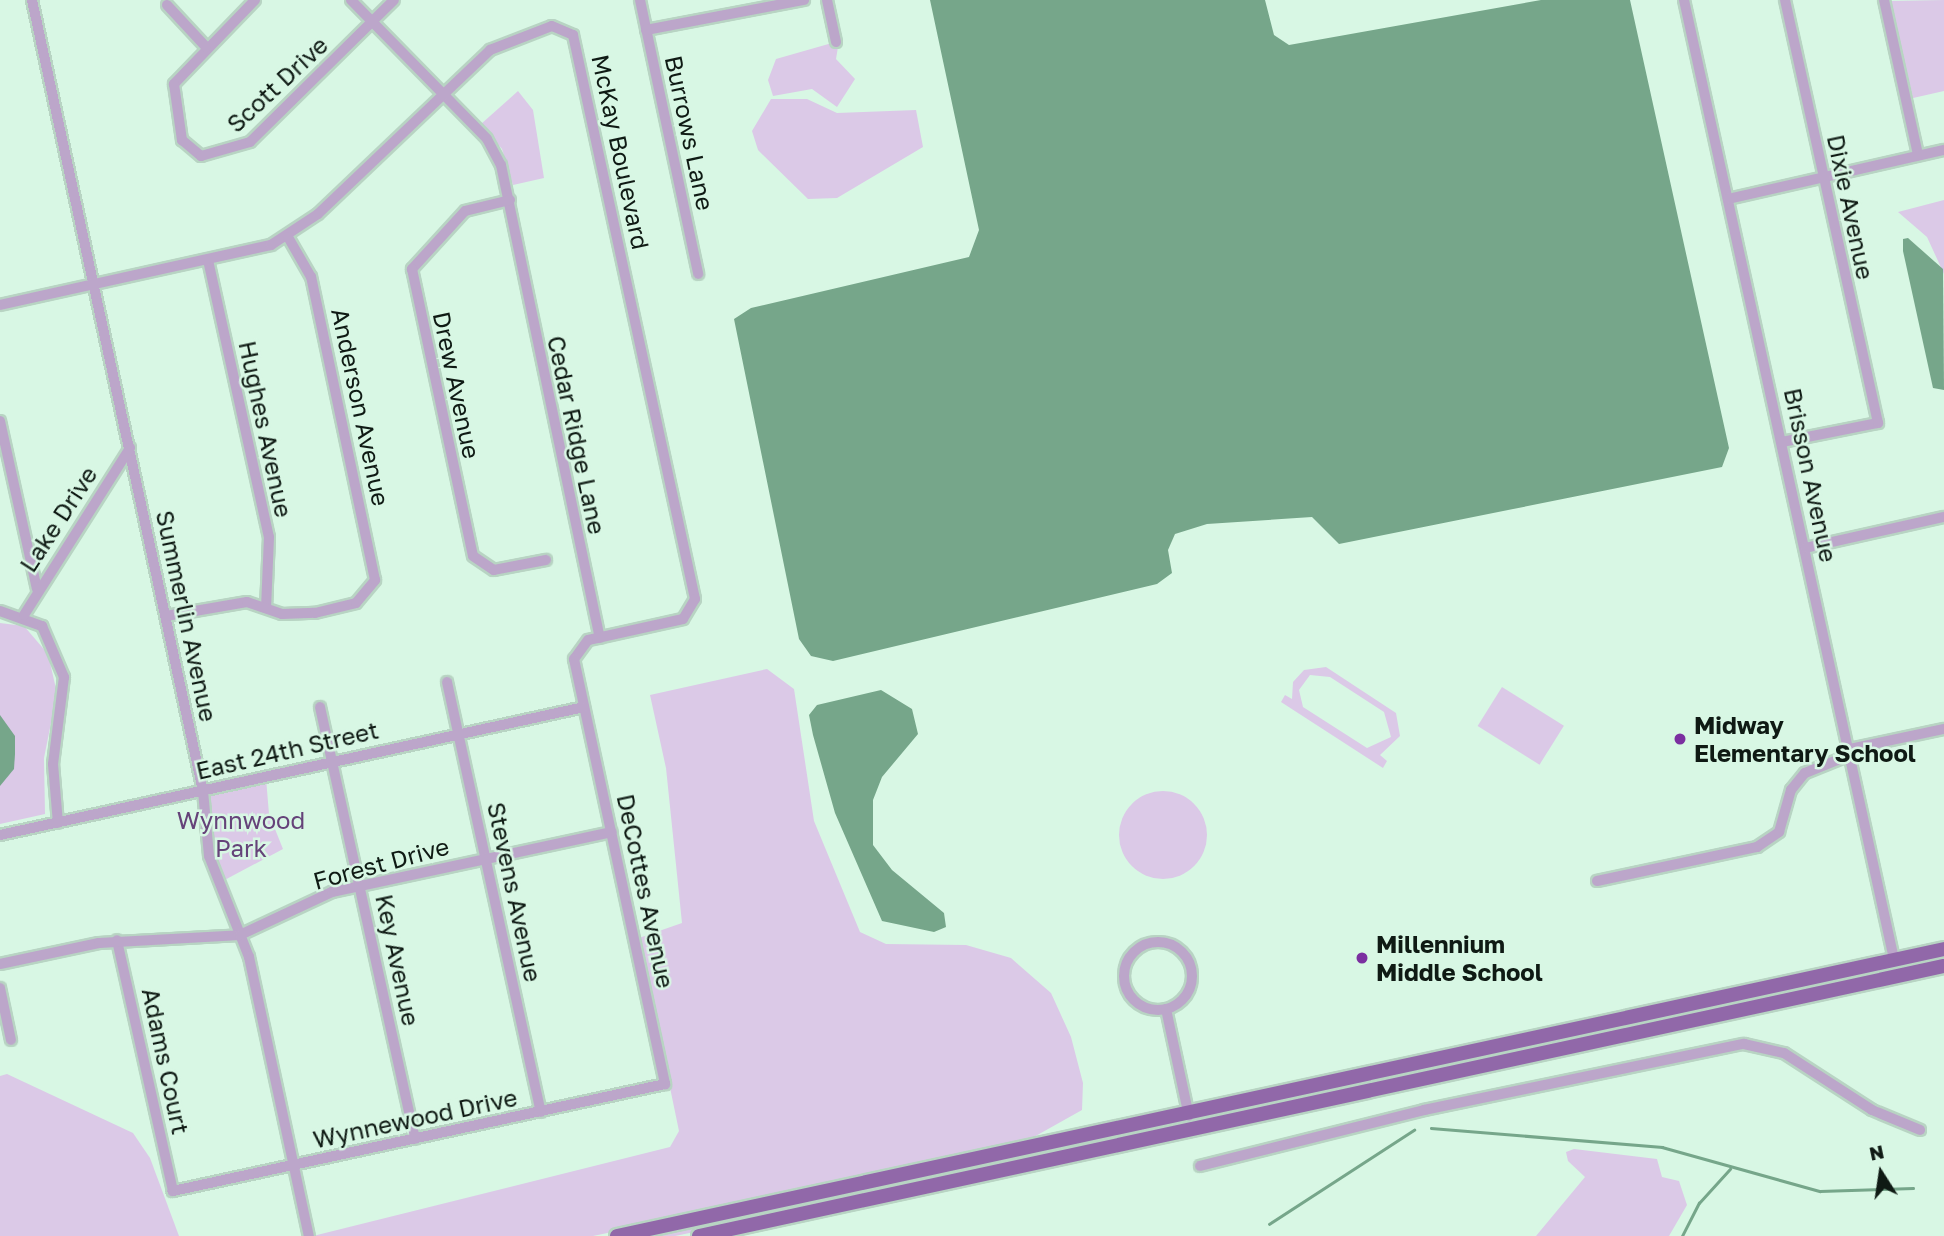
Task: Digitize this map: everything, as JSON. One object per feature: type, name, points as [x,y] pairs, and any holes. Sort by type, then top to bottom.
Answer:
[{"type":"main road","points":[[617,1236],[1189,1116],[1944,949]]},
{"type":"main road","points":[[699,1236],[1944,966]]},
{"type":"street","name":"Summerlin Avenue","points":[[32,0],[204,790],[214,876],[240,935],[309,1236]]},
{"type":"street","name":"Scott Drive","points":[[255,0],[180,73],[172,96],[189,150],[219,155],[250,142],[394,0]]},
{"type":"street","name":"Cedar Ridge Lane","points":[[351,0],[496,151],[510,200],[600,638]]},
{"type":"street","name":"Burrows Lane","points":[[640,0],[698,274]]},
{"type":"street","points":[[646,30],[804,0]]},
{"type":"street","points":[[827,0],[836,43]]},
{"type":"street","name":"Brisson Avenue","points":[[1684,0],[1894,959]]},
{"type":"street","name":"Dixie Avenue","points":[[1782,442],[1878,423],[1785,0]]},
{"type":"street","points":[[1884,0],[1918,155]]},
{"type":"street","points":[[167,5],[206,47]]},
{"type":"street","name":"McKay Boulevard","points":[[0,305],[208,260],[288,237],[490,50],[539,28],[562,27],[576,42],[695,599],[683,619],[600,638],[575,651],[584,706]]},
{"type":"street","points":[[1728,198],[1824,179],[1944,150]]},
{"type":"street","name":"Drew Avenue","points":[[510,200],[465,211],[412,269],[473,555],[494,570],[546,560]]},
{"type":"street","name":"Anderson Avenue","points":[[266,608],[315,613],[356,603],[372,591],[375,570],[311,277],[288,237]]},
{"type":"street","name":"Hughes Avenue","points":[[208,260],[269,537],[266,608]]},
{"type":"street","points":[[0,421],[37,589]]},
{"type":"street","name":"Lake Drive","points":[[24,615],[37,589],[130,448]]},
{"type":"street","points":[[1805,548],[1944,517]]},
{"type":"street","points":[[166,616],[228,603],[266,608]]},
{"type":"street","points":[[0,611],[24,615],[55,645],[64,677],[53,764],[58,822]]},
{"type":"street","name":"Stevens Avenue","points":[[447,682],[541,1112]]},
{"type":"street","name":"East 24th Street","points":[[0,835],[584,706]]},
{"type":"street","name":"DeCottes Avenue","points":[[584,706],[665,1084]]},
{"type":"street","name":"Key Avenue","points":[[320,707],[415,1139]]},
{"type":"street","points":[[1597,881],[1757,847],[1779,832],[1791,790],[1805,773],[1849,752],[1944,729]]},
{"type":"street","name":"Forest Drive","points":[[0,964],[117,940],[240,935],[360,886],[612,832]]},
{"type":"street","name":"Adams Court","points":[[117,940],[173,1191]]},
{"type":"street","points":[[1150,943],[1176,947],[1191,968],[1186,994],[1166,1009],[1139,1004],[1125,983],[1129,958],[1150,943]]},
{"type":"street","points":[[0,988],[12,1040]]},
{"type":"street","points":[[1166,1009],[1189,1116]]},
{"type":"street","points":[[1200,1166],[1424,1110],[1744,1044],[1784,1053],[1872,1110],[1920,1130]]},
{"type":"street","name":"Wynnewood Drive","points":[[173,1191],[665,1084]]},
{"type":"green space","points":[[1944,0],[1944,91],[1913,98],[1890,1]]},
{"type":"green space","points":[[839,41],[836,59],[855,79],[837,107],[812,89],[773,96],[768,80],[776,59]]},
{"type":"green space","points":[[518,91],[533,110],[544,178],[513,185],[502,149],[481,124]]},
{"type":"green space","points":[[771,99],[807,99],[837,113],[916,110],[923,147],[837,198],[808,199],[758,150],[752,131]]},
{"type":"green space","points":[[1944,200],[1944,274],[1927,237],[1898,212]]},
{"type":"green space","points":[[0,623],[24,626],[48,654],[57,693],[44,758],[45,814],[0,824]]},
{"type":"green space","points":[[1326,667],[1396,713],[1400,736],[1380,755],[1387,761],[1383,768],[1281,702],[1285,695],[1292,699],[1293,682],[1304,670]],"holes":[[[1310,675],[1330,677],[1384,712],[1391,737],[1367,748],[1303,707],[1299,690]]]},
{"type":"green space","points":[[767,669],[794,689],[814,821],[860,932],[886,944],[966,945],[1011,958],[1051,993],[1071,1037],[1083,1083],[1082,1110],[1014,1148],[593,1236],[313,1236],[670,1147],[679,1131],[639,938],[682,923],[666,768],[650,695]]},
{"type":"green space","points":[[1502,687],[1564,726],[1540,765],[1478,726]]},
{"type":"green space","name":"Wynnwood Park","points":[[266,778],[269,814],[283,849],[219,883],[206,791]]},
{"type":"green space","points":[[1154,791],[1172,791],[1188,798],[1200,810],[1207,826],[1207,844],[1200,860],[1188,872],[1172,879],[1154,879],[1138,872],[1126,860],[1119,844],[1119,826],[1126,810],[1138,798]]},
{"type":"green space","points":[[7,1074],[133,1133],[150,1158],[179,1236],[0,1236],[0,1076]]},
{"type":"green space","points":[[1574,1149],[1657,1159],[1662,1177],[1679,1181],[1687,1205],[1669,1236],[1536,1236],[1585,1177],[1568,1161],[1566,1152]]},
{"type":"green space","points":[[1009,1159],[1018,1165],[675,1236],[641,1236]]},
{"type":"shaded area","points":[[930,0],[1265,0],[1274,35],[1289,45],[1541,0],[1630,0],[1729,448],[1722,467],[1339,544],[1312,517],[1207,524],[1175,534],[1168,550],[1172,573],[1157,584],[833,661],[811,656],[799,639],[734,319],[751,308],[969,257],[979,230]]},
{"type":"shaded area","points":[[1908,238],[1943,269],[1944,390],[1933,388],[1903,251],[1903,239]]},
{"type":"shaded area","points":[[881,690],[912,709],[918,734],[882,777],[873,800],[873,845],[892,870],[944,913],[946,927],[934,932],[882,921],[835,813],[813,735],[809,715],[817,705]]},
{"type":"shaded area","points":[[0,715],[15,736],[15,754],[14,769],[0,786]]},
{"type":"waterway","points":[[1431,1128],[1662,1147],[1820,1191],[1913,1188]]},
{"type":"waterway","points":[[1269,1224],[1414,1130]]},
{"type":"waterway","points":[[1682,1236],[1699,1203],[1730,1169]]},
{"type":"place","name":"Midway Elementary School","points":[[1680,739]]},
{"type":"place","name":"Millennium Middle School","points":[[1362,958]]}]
